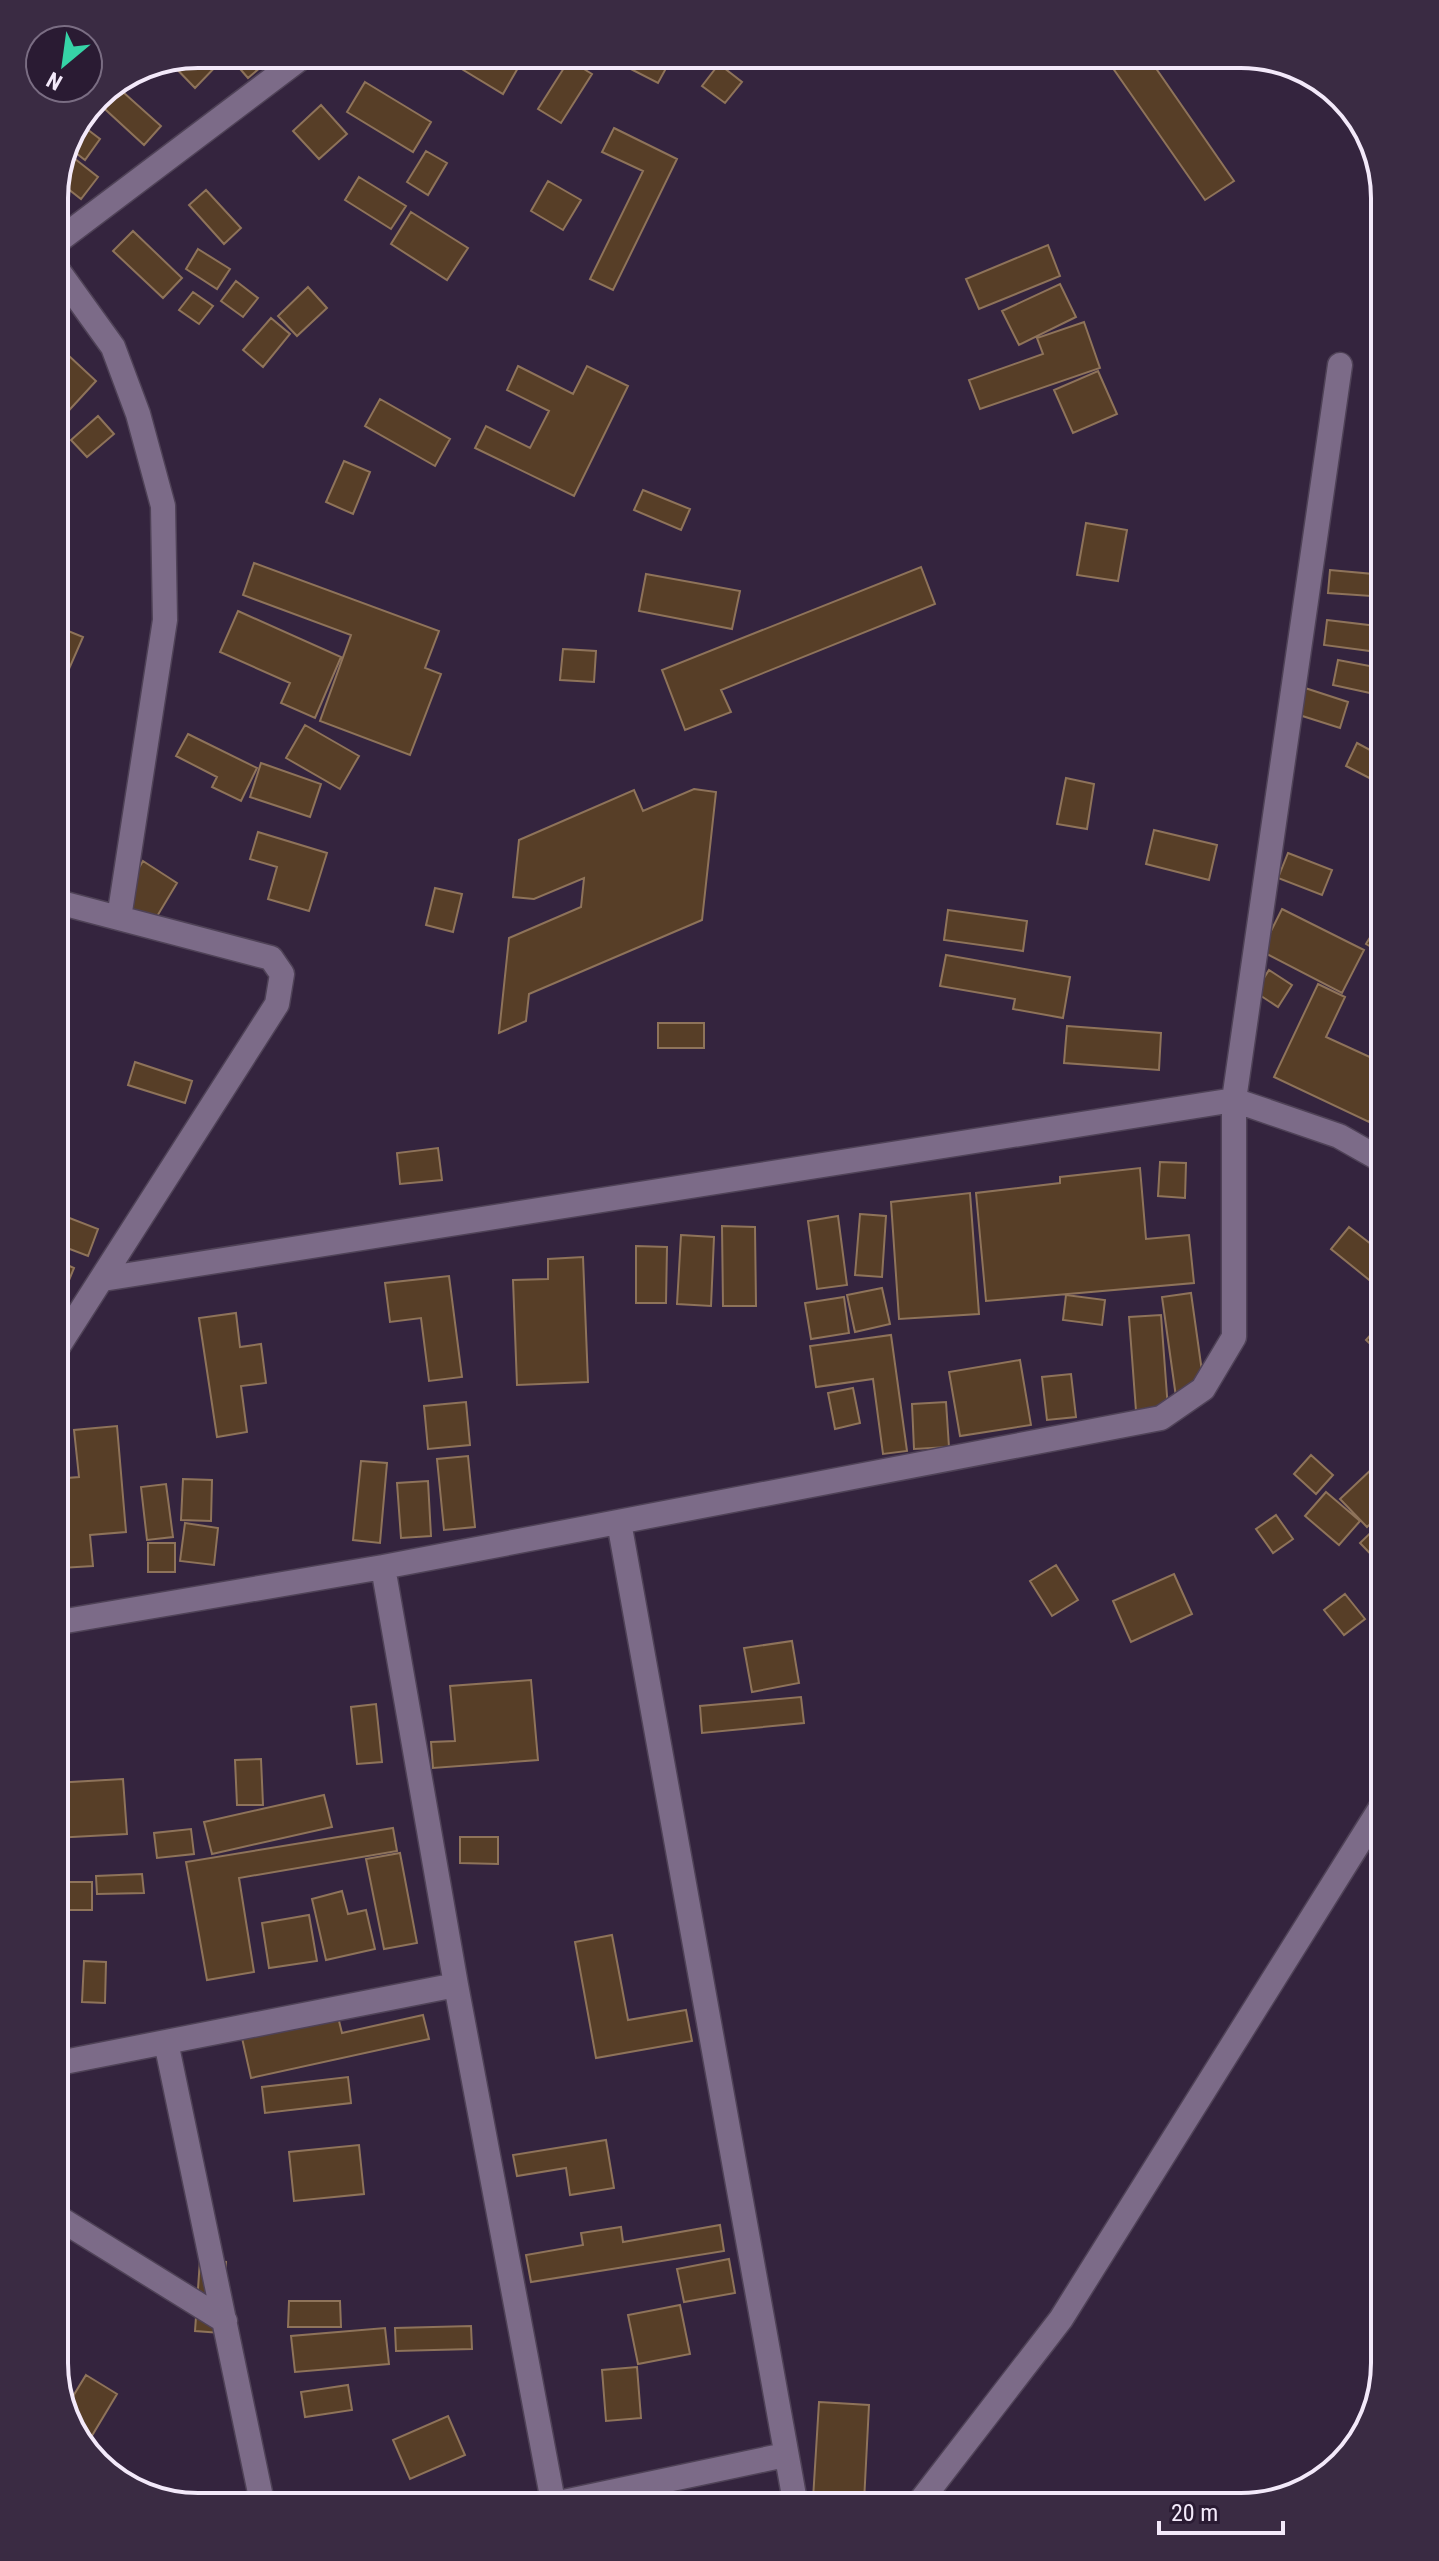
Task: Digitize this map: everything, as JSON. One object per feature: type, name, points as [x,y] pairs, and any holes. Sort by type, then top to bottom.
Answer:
[{"type":"street","points":[[68,233],[287,68]]},
{"type":"street","points":[[68,284],[113,347],[138,414],[163,506],[165,620],[119,918]]},
{"type":"street","points":[[68,1621],[383,1567],[1161,1418],[1203,1389],[1234,1337],[1234,1100],[1340,365]]},
{"type":"street","points":[[68,905],[271,958],[282,974],[277,1004],[68,1332]]},
{"type":"street","points":[[103,1279],[1234,1100],[1339,1136],[1371,1154]]},
{"type":"street","points":[[619,1522],[793,2493]]},
{"type":"street","points":[[383,1567],[547,2493]]},
{"type":"street","points":[[927,2493],[1061,2319],[1371,1823]]},
{"type":"street","points":[[68,2061],[456,1985]]},
{"type":"street","points":[[166,2042],[260,2493]]},
{"type":"street","points":[[68,2224],[225,2321]]},
{"type":"street","points":[[609,2493],[785,2455]]},
{"type":"building","points":[[214,68],[195,88],[178,70]]},
{"type":"building","points":[[239,68],[260,68],[248,78]]},
{"type":"building","points":[[460,68],[518,68],[503,94]]},
{"type":"building","points":[[564,68],[582,68],[592,74],[561,123],[538,109]]},
{"type":"building","points":[[629,68],[666,68],[658,83]]},
{"type":"building","points":[[716,68],[724,68],[742,82],[725,103],[702,86]]},
{"type":"building","points":[[1113,68],[1156,68],[1234,181],[1205,200]]},
{"type":"building","points":[[365,82],[431,122],[413,152],[347,112]]},
{"type":"building","points":[[123,92],[161,126],[144,145],[104,109]]},
{"type":"building","points":[[321,105],[347,134],[319,159],[293,131]]},
{"type":"building","points":[[614,128],[677,159],[613,290],[590,279],[643,171],[602,152]]},
{"type":"building","points":[[88,130],[100,139],[85,160],[76,153]]},
{"type":"building","points":[[426,151],[447,163],[428,195],[407,182]]},
{"type":"building","points":[[74,158],[98,177],[81,199],[68,189]]},
{"type":"building","points":[[359,177],[406,206],[391,229],[345,200]]},
{"type":"building","points":[[548,181],[581,200],[563,230],[531,211]]},
{"type":"building","points":[[206,190],[241,228],[224,244],[189,205]]},
{"type":"building","points":[[411,212],[468,248],[447,280],[391,244]]},
{"type":"building","points":[[133,231],[182,278],[163,298],[113,251]]},
{"type":"building","points":[[1048,245],[1060,276],[979,309],[966,279]]},
{"type":"building","points":[[198,249],[230,269],[217,289],[186,269]]},
{"type":"building","points":[[236,281],[258,298],[243,317],[221,301]]},
{"type":"building","points":[[1060,284],[1076,317],[1019,345],[1002,311]]},
{"type":"building","points":[[308,287],[327,308],[297,336],[278,316]]},
{"type":"building","points":[[193,292],[213,306],[199,324],[179,310]]},
{"type":"building","points":[[271,318],[290,334],[263,367],[243,350]]},
{"type":"building","points":[[1084,322],[1100,368],[980,409],[969,380],[1043,354],[1037,338]]},
{"type":"building","points":[[68,355],[96,381],[68,411]]},
{"type":"building","points":[[518,366],[573,394],[587,366],[628,386],[574,496],[475,448],[486,426],[530,448],[549,411],[507,390]]},
{"type":"building","points":[[1098,371],[1117,414],[1073,433],[1054,390]]},
{"type":"building","points":[[380,399],[450,439],[435,466],[365,426]]},
{"type":"building","points":[[98,416],[114,434],[87,457],[71,440]]},
{"type":"building","points":[[344,461],[370,472],[353,514],[326,502]]},
{"type":"building","points":[[643,490],[690,509],[681,530],[634,510]]},
{"type":"building","points":[[1086,523],[1127,530],[1118,581],[1077,575]]},
{"type":"building","points":[[254,563],[439,631],[425,668],[441,674],[410,755],[320,721],[351,635],[243,595]]},
{"type":"building","points":[[921,567],[935,604],[721,690],[731,712],[685,730],[662,670]]},
{"type":"building","points":[[1330,570],[1371,574],[1371,596],[1328,593]]},
{"type":"building","points":[[646,574],[740,591],[732,629],[639,611]]},
{"type":"building","points":[[238,611],[341,657],[315,718],[281,703],[290,683],[220,652]]},
{"type":"building","points":[[1327,620],[1371,625],[1371,651],[1324,645]]},
{"type":"building","points":[[68,631],[83,637],[68,669]]},
{"type":"building","points":[[563,649],[596,651],[594,682],[560,680]]},
{"type":"building","points":[[1338,660],[1371,666],[1370,693],[1333,685]]},
{"type":"building","points":[[1302,687],[1348,702],[1340,728],[1293,713]]},
{"type":"building","points":[[305,725],[359,756],[340,789],[286,758]]},
{"type":"building","points":[[188,734],[257,768],[241,801],[212,787],[217,777],[176,756]]},
{"type":"building","points":[[1357,743],[1371,751],[1371,779],[1346,766]]},
{"type":"building","points":[[261,763],[321,784],[310,817],[250,797]]},
{"type":"building","points":[[1066,778],[1094,784],[1087,829],[1057,824]]},
{"type":"building","points":[[694,789],[716,792],[702,920],[529,994],[526,1021],[499,1033],[509,938],[581,907],[584,878],[534,899],[513,897],[519,840],[634,790],[643,811]]},
{"type":"building","points":[[1154,830],[1217,845],[1209,880],[1146,864]]},
{"type":"building","points":[[258,832],[327,853],[309,911],[268,899],[277,867],[250,859]]},
{"type":"building","points":[[1288,853],[1332,870],[1322,895],[1278,878]]},
{"type":"building","points":[[143,861],[177,883],[153,923],[118,902]]},
{"type":"building","points":[[435,888],[462,894],[453,932],[426,925]]},
{"type":"building","points":[[1282,909],[1364,950],[1342,993],[1261,951]]},
{"type":"building","points":[[948,910],[1027,921],[1023,951],[944,940]]},
{"type":"building","points":[[946,955],[1070,977],[1063,1018],[1013,1009],[1015,999],[940,986]]},
{"type":"building","points":[[1269,970],[1292,985],[1278,1007],[1255,992]]},
{"type":"building","points":[[1318,984],[1345,997],[1326,1037],[1371,1058],[1369,1122],[1274,1077]]},
{"type":"building","points":[[658,1023],[704,1023],[704,1048],[658,1048]]},
{"type":"building","points":[[1067,1026],[1161,1033],[1159,1070],[1064,1063]]},
{"type":"building","points":[[135,1062],[192,1081],[185,1103],[128,1085]]},
{"type":"building","points":[[438,1148],[442,1180],[400,1184],[397,1153]]},
{"type":"building","points":[[1160,1162],[1186,1163],[1185,1198],[1158,1196]]},
{"type":"building","points":[[1140,1168],[1146,1239],[1189,1235],[1194,1283],[986,1301],[976,1193],[1060,1183],[1060,1177]]},
{"type":"building","points":[[970,1193],[979,1314],[899,1319],[891,1202]]},
{"type":"building","points":[[860,1214],[886,1216],[882,1277],[855,1275]]},
{"type":"building","points":[[838,1216],[847,1285],[817,1289],[808,1221]]},
{"type":"building","points":[[68,1217],[98,1229],[88,1256],[68,1248]]},
{"type":"building","points":[[722,1226],[755,1227],[756,1306],[723,1306]]},
{"type":"building","points":[[1349,1227],[1371,1244],[1371,1281],[1331,1249]]},
{"type":"building","points":[[681,1235],[714,1237],[711,1306],[677,1304]]},
{"type":"building","points":[[636,1246],[667,1247],[666,1303],[636,1303]]},
{"type":"building","points":[[583,1257],[588,1382],[517,1385],[513,1280],[548,1279],[548,1259]]},
{"type":"building","points":[[68,1265],[74,1268],[68,1283]]},
{"type":"building","points":[[449,1276],[462,1377],[429,1381],[421,1318],[390,1322],[385,1283]]},
{"type":"building","points":[[882,1288],[890,1324],[855,1332],[847,1295]]},
{"type":"building","points":[[1191,1293],[1205,1393],[1176,1397],[1162,1297]]},
{"type":"building","points":[[1066,1295],[1105,1300],[1102,1325],[1063,1320]]},
{"type":"building","points":[[844,1297],[849,1333],[811,1339],[805,1303]]},
{"type":"building","points":[[236,1313],[240,1347],[261,1344],[266,1383],[241,1386],[247,1432],[217,1437],[199,1318]]},
{"type":"building","points":[[1161,1315],[1168,1409],[1136,1411],[1129,1317]]},
{"type":"building","points":[[891,1335],[907,1451],[883,1454],[873,1379],[816,1387],[810,1346]]},
{"type":"building","points":[[1020,1360],[1031,1425],[960,1436],[949,1372]]},
{"type":"building","points":[[1071,1374],[1076,1417],[1047,1420],[1042,1377]]},
{"type":"building","points":[[853,1388],[860,1423],[835,1429],[828,1393]]},
{"type":"building","points":[[466,1402],[470,1445],[428,1449],[424,1406]]},
{"type":"building","points":[[946,1402],[949,1447],[914,1449],[912,1404]]},
{"type":"building","points":[[117,1426],[126,1532],[90,1535],[93,1566],[68,1568],[68,1478],[79,1477],[74,1430]]},
{"type":"building","points":[[1311,1455],[1333,1475],[1316,1494],[1294,1474]]},
{"type":"building","points":[[468,1456],[475,1527],[444,1530],[437,1459]]},
{"type":"building","points":[[361,1461],[387,1463],[380,1543],[353,1540]]},
{"type":"building","points":[[1371,1470],[1371,1523],[1367,1527],[1340,1499]]},
{"type":"building","points":[[183,1479],[212,1480],[211,1521],[181,1520]]},
{"type":"building","points":[[428,1481],[431,1536],[401,1538],[397,1483]]},
{"type":"building","points":[[166,1484],[173,1537],[147,1540],[141,1487]]},
{"type":"building","points":[[1326,1492],[1360,1521],[1339,1545],[1305,1516]]},
{"type":"building","points":[[1276,1515],[1293,1539],[1273,1553],[1256,1529]]},
{"type":"building","points":[[185,1523],[218,1528],[214,1565],[180,1561]]},
{"type":"building","points":[[1371,1532],[1371,1554],[1360,1543]]},
{"type":"building","points":[[148,1543],[175,1543],[175,1572],[148,1572]]},
{"type":"building","points":[[1056,1565],[1078,1600],[1052,1616],[1030,1581]]},
{"type":"building","points":[[1174,1574],[1192,1614],[1131,1642],[1113,1601]]},
{"type":"building","points":[[1345,1594],[1365,1619],[1344,1635],[1324,1610]]},
{"type":"building","points":[[792,1641],[799,1683],[752,1692],[744,1648]]},
{"type":"building","points":[[531,1680],[538,1760],[433,1768],[431,1742],[455,1741],[450,1686]]},
{"type":"building","points":[[801,1697],[804,1723],[702,1733],[700,1706]]},
{"type":"building","points":[[376,1704],[382,1762],[357,1764],[351,1707]]},
{"type":"building","points":[[261,1759],[263,1805],[237,1805],[235,1760]]},
{"type":"building","points":[[123,1779],[127,1834],[68,1837],[68,1782]]},
{"type":"building","points":[[324,1795],[332,1827],[212,1854],[204,1822]]},
{"type":"building","points":[[393,1828],[397,1851],[239,1878],[254,1972],[207,1980],[186,1862]]},
{"type":"building","points":[[191,1829],[194,1854],[157,1858],[154,1833]]},
{"type":"building","points":[[460,1837],[498,1837],[498,1864],[460,1863]]},
{"type":"building","points":[[400,1853],[417,1943],[384,1949],[366,1859]]},
{"type":"building","points":[[142,1874],[144,1893],[97,1894],[96,1876]]},
{"type":"building","points":[[68,1882],[92,1882],[92,1910],[68,1910]]},
{"type":"building","points":[[342,1891],[348,1914],[366,1910],[375,1949],[326,1960],[312,1899]]},
{"type":"building","points":[[309,1915],[317,1961],[269,1968],[262,1923]]},
{"type":"building","points":[[612,1935],[628,2020],[686,2010],[692,2041],[596,2058],[575,1942]]},
{"type":"building","points":[[84,1961],[106,1962],[105,2003],[82,2002]]},
{"type":"building","points":[[423,2015],[429,2039],[251,2078],[242,2038],[338,2017],[342,2033]]},
{"type":"building","points":[[348,2077],[351,2103],[265,2113],[262,2087]]},
{"type":"building","points":[[606,2140],[614,2188],[570,2195],[566,2168],[517,2176],[513,2155]]},
{"type":"building","points":[[359,2145],[364,2194],[294,2201],[289,2152]]},
{"type":"building","points":[[720,2225],[724,2251],[531,2282],[526,2255],[583,2245],[581,2233],[621,2227],[623,2242]]},
{"type":"building","points":[[729,2259],[735,2293],[684,2302],[677,2269]]},
{"type":"building","points":[[200,2260],[226,2262],[221,2333],[195,2331]]},
{"type":"building","points":[[289,2301],[340,2301],[341,2327],[288,2327]]},
{"type":"building","points":[[680,2305],[690,2354],[638,2364],[628,2315]]},
{"type":"building","points":[[471,2326],[472,2349],[396,2351],[395,2328]]},
{"type":"building","points":[[385,2328],[389,2364],[295,2372],[291,2336]]},
{"type":"building","points":[[637,2367],[641,2418],[606,2421],[602,2370]]},
{"type":"building","points":[[86,2375],[117,2394],[91,2437],[72,2397]]},
{"type":"building","points":[[348,2385],[352,2410],[305,2417],[301,2392]]},
{"type":"building","points":[[819,2402],[869,2405],[864,2493],[813,2493]]},
{"type":"building","points":[[448,2416],[465,2455],[410,2479],[393,2440]]}]
